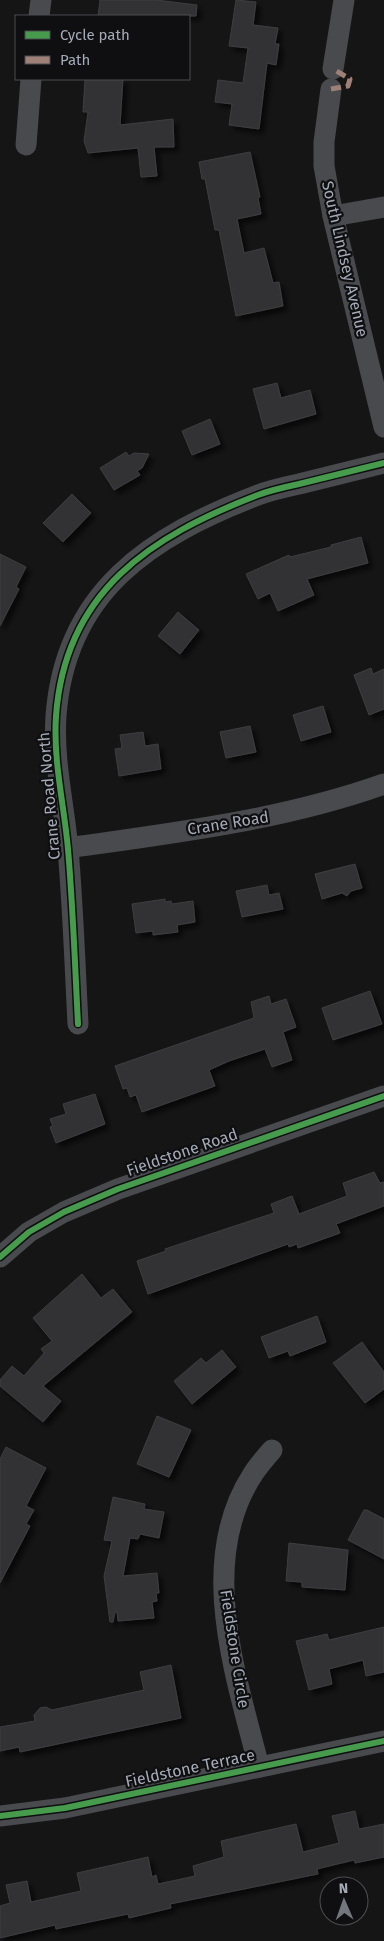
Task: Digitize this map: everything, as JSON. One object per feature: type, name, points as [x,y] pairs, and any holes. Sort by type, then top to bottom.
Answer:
[{"type":"street","points":[[39,15],[41,0]]},
{"type":"street","name":"South Lindsey Avenue","points":[[344,0],[324,142],[324,166],[333,216],[384,427]]},
{"type":"street","points":[[26,145],[31,80]]},
{"type":"street","points":[[333,216],[384,207]]},
{"type":"street","name":"Crane Road North","points":[[78,1024],[68,848],[58,782],[56,717],[60,682],[68,650],[79,625],[96,600],[142,555],[176,531],[260,494],[384,463]]},
{"type":"street","name":"Crane Road","points":[[68,848],[277,814],[346,797],[384,784]]},
{"type":"street","name":"Fieldstone Road","points":[[0,1257],[29,1232],[64,1212],[109,1193],[384,1096]]},
{"type":"street","name":"Fieldstone Circle","points":[[259,1767],[230,1638],[225,1597],[224,1560],[229,1533],[239,1501],[253,1474],[272,1450]]},
{"type":"street","name":"Fieldstone Terrace","points":[[0,1816],[65,1808],[384,1741]]},
{"type":"building","points":[[100,0],[156,0],[197,5],[196,16],[98,15]]},
{"type":"building","points":[[236,0],[256,2],[253,25],[278,28],[275,44],[279,44],[276,65],[267,63],[259,129],[229,125],[232,104],[215,102],[218,80],[243,83],[248,48],[229,46]]},
{"type":"building","points":[[85,80],[123,80],[120,125],[173,119],[174,147],[154,147],[157,176],[141,177],[138,148],[88,153],[84,141],[88,112],[83,112]]},
{"type":"building","points":[[250,152],[260,197],[258,198],[261,214],[237,219],[244,253],[264,248],[273,283],[279,282],[283,306],[236,316],[219,230],[215,230],[205,179],[202,179],[199,162]]},
{"type":"building","points":[[277,383],[281,398],[310,390],[316,414],[264,429],[253,389]]},
{"type":"building","points":[[210,419],[220,444],[192,455],[182,431]]},
{"type":"building","points":[[126,452],[129,456],[134,453],[149,454],[142,468],[137,471],[140,475],[114,490],[100,468]]},
{"type":"building","points":[[72,494],[91,513],[63,542],[43,523]]},
{"type":"building","points":[[361,537],[368,563],[307,579],[314,595],[278,611],[270,593],[258,599],[246,574],[289,555],[290,557],[331,547],[331,545]]},
{"type":"building","points":[[0,554],[26,567],[16,587],[19,589],[0,626]]},
{"type":"building","points":[[178,612],[199,630],[180,654],[158,636]]},
{"type":"building","points":[[371,668],[373,674],[384,669],[384,709],[369,715],[354,675]]},
{"type":"building","points":[[323,706],[331,732],[301,741],[293,715]]},
{"type":"building","points":[[250,726],[256,752],[226,758],[220,732]]},
{"type":"building","points":[[143,732],[145,746],[158,744],[161,769],[119,776],[115,749],[122,748],[120,735]]},
{"type":"building","points":[[355,864],[362,888],[351,891],[347,896],[342,893],[322,899],[315,874]]},
{"type":"building","points":[[267,885],[269,895],[279,893],[283,909],[242,917],[236,891]]},
{"type":"building","points":[[165,899],[165,902],[171,901],[172,904],[193,901],[195,922],[177,925],[178,932],[153,935],[153,931],[136,933],[132,904]]},
{"type":"building","points":[[370,991],[382,1024],[333,1040],[322,1008]]},
{"type":"building","points":[[269,996],[271,1004],[286,999],[296,1027],[283,1032],[292,1060],[272,1067],[265,1049],[229,1061],[209,1070],[215,1086],[142,1112],[136,1095],[130,1097],[127,1088],[123,1089],[115,1066],[254,1018],[251,1002]]},
{"type":"building","points":[[95,1094],[105,1124],[56,1143],[50,1127],[53,1126],[50,1119],[66,1114],[63,1104]]},
{"type":"building","points":[[374,1172],[380,1183],[384,1182],[384,1206],[336,1224],[340,1233],[298,1248],[297,1244],[289,1247],[288,1244],[148,1294],[137,1261],[166,1251],[165,1249],[274,1213],[271,1204],[292,1196],[299,1214],[347,1196],[343,1183]]},
{"type":"building","points":[[82,1274],[101,1298],[113,1289],[132,1312],[43,1386],[61,1401],[43,1422],[0,1386],[0,1380],[12,1366],[24,1376],[44,1353],[41,1349],[52,1341],[33,1318]]},
{"type":"building","points":[[317,1316],[326,1342],[290,1356],[288,1351],[269,1358],[261,1337]]},
{"type":"building","points":[[362,1342],[384,1372],[384,1389],[365,1403],[333,1363]]},
{"type":"building","points":[[222,1350],[236,1367],[192,1404],[174,1381],[201,1358],[206,1363]]},
{"type":"building","points":[[157,1416],[191,1430],[169,1477],[137,1464]]},
{"type":"building","points":[[6,1447],[46,1468],[26,1506],[34,1510],[26,1524],[30,1526],[0,1583],[0,1459]]},
{"type":"building","points":[[113,1497],[145,1504],[144,1509],[164,1512],[159,1538],[140,1534],[138,1539],[130,1538],[123,1576],[157,1573],[159,1593],[156,1593],[157,1601],[152,1602],[154,1618],[118,1621],[117,1612],[115,1612],[113,1622],[110,1622],[104,1576],[112,1541],[104,1540]]},
{"type":"building","points":[[364,1510],[384,1519],[384,1559],[348,1540]]},
{"type":"building","points":[[289,1543],[348,1550],[345,1590],[302,1587],[302,1582],[286,1581]]},
{"type":"building","points":[[384,1627],[384,1672],[366,1676],[363,1660],[329,1669],[332,1684],[309,1690],[296,1641],[327,1634],[329,1640]]},
{"type":"building","points":[[171,1665],[181,1718],[20,1752],[19,1747],[0,1751],[0,1727],[35,1721],[34,1715],[40,1708],[46,1707],[52,1710],[144,1690],[140,1672]]},
{"type":"building","points":[[355,1811],[359,1829],[384,1824],[384,1857],[355,1863],[354,1860],[317,1869],[318,1874],[170,1904],[171,1908],[129,1918],[128,1914],[56,1929],[55,1925],[0,1938],[0,1906],[10,1903],[6,1885],[27,1881],[31,1902],[81,1891],[77,1873],[148,1857],[152,1877],[156,1875],[158,1884],[195,1876],[193,1866],[224,1857],[221,1841],[269,1830],[296,1824],[303,1852],[339,1843],[332,1816]]},
{"type":"marked path","points":[[331,89],[348,86],[350,79],[333,69]]},
{"type":"cycle path","points":[[78,1024],[70,871],[57,766],[55,733],[63,672],[76,634],[96,602],[120,574],[149,550],[183,529],[219,511],[263,493],[384,463]]},
{"type":"cycle path","points":[[0,1257],[29,1232],[64,1212],[118,1189],[384,1096]]},
{"type":"cycle path","points":[[0,1816],[65,1808],[384,1741]]}]
